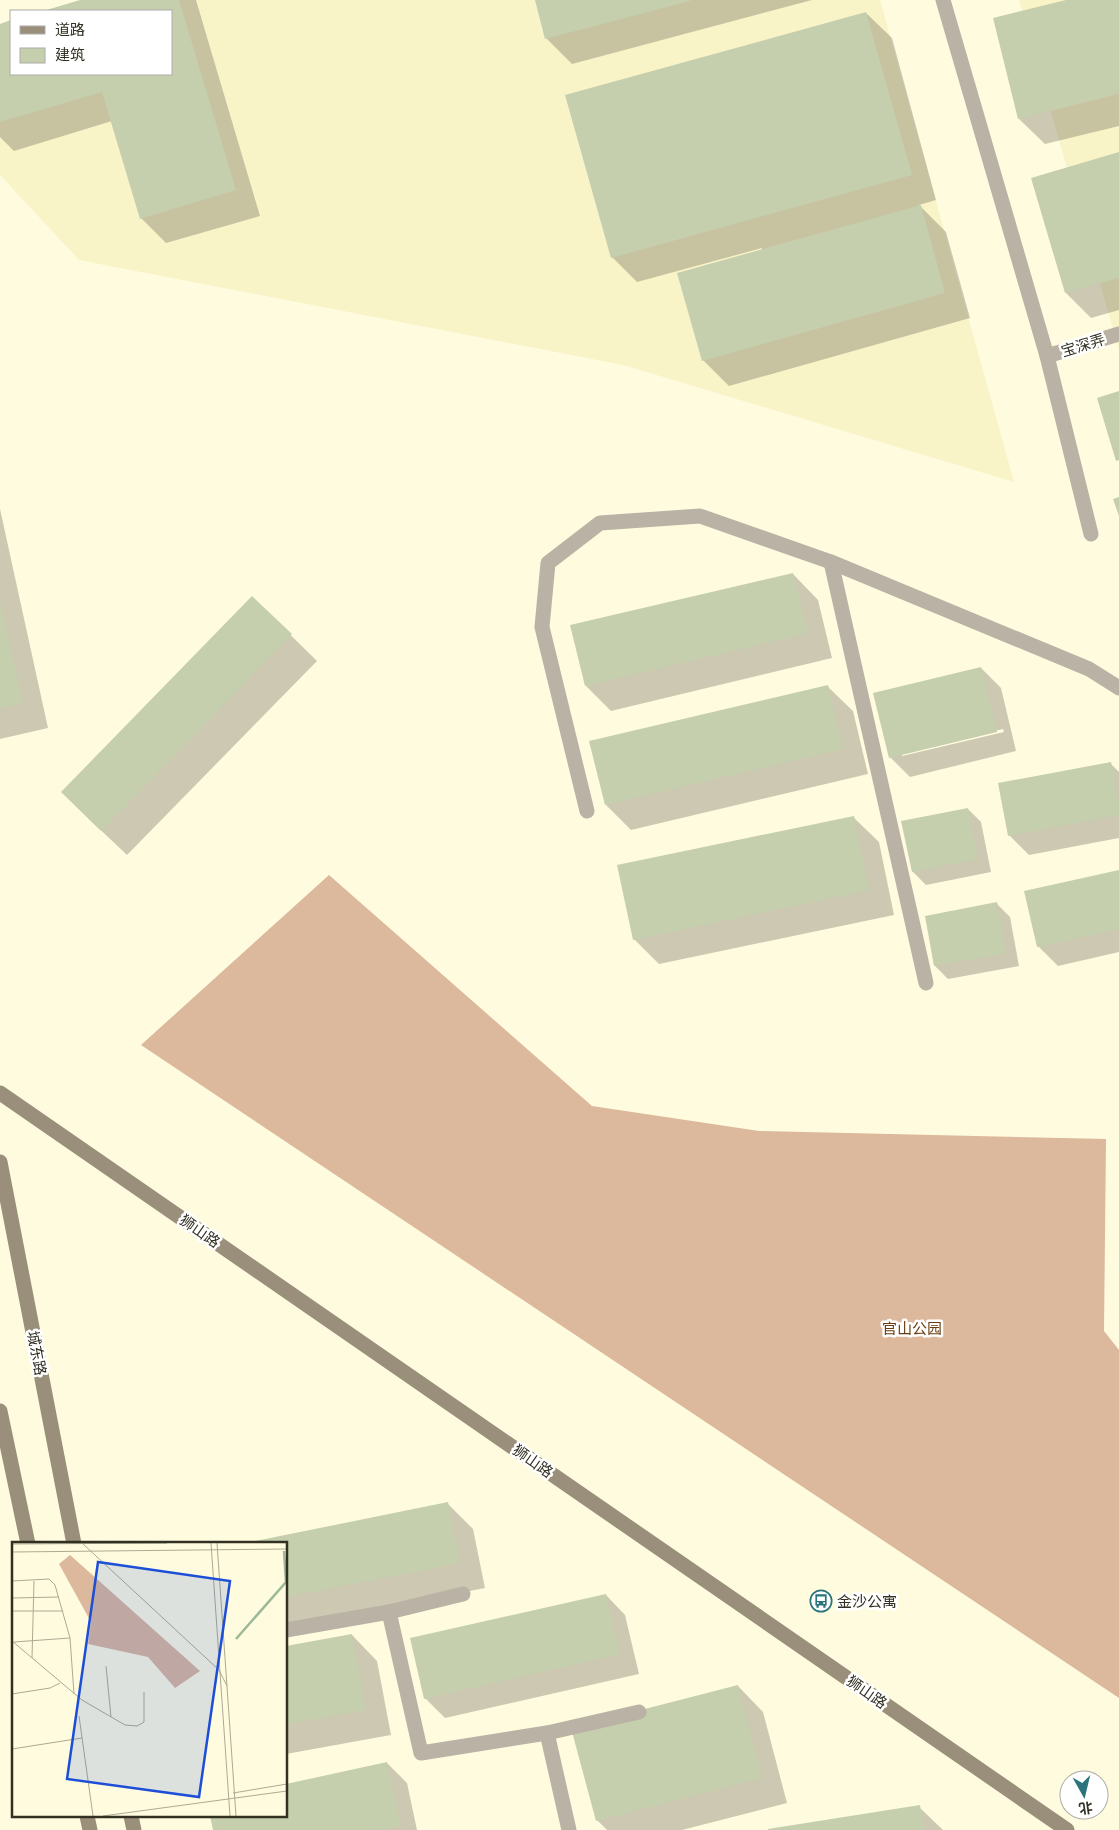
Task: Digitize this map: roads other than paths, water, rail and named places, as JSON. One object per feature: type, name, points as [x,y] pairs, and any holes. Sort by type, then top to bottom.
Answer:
[{"type":"main road","name":"狮山路","points":[[0,1093],[1067,1830]]},
{"type":"main road","name":"城东路","points":[[0,1162],[74,1542]]},
{"type":"main road","points":[[0,1411],[28,1542]]},
{"type":"street","points":[[943,0],[1047,356],[1091,534]]},
{"type":"street","name":"宝深弄","points":[[1047,356],[1119,334]]},
{"type":"street","points":[[587,811],[542,627],[548,563],[600,522],[700,516],[831,562],[1089,669],[1119,688]]},
{"type":"street","points":[[831,562],[926,984]]},
{"type":"street","points":[[288,1630],[389,1612],[463,1594]]},
{"type":"street","points":[[389,1612],[421,1753],[547,1733],[639,1712]]},
{"type":"street","points":[[547,1733],[569,1830]]},
{"type":"place","name":"金沙公寓","points":[[821,1601]]},
{"type":"park label","name":"官山公园","points":[[912,1328]]}]
